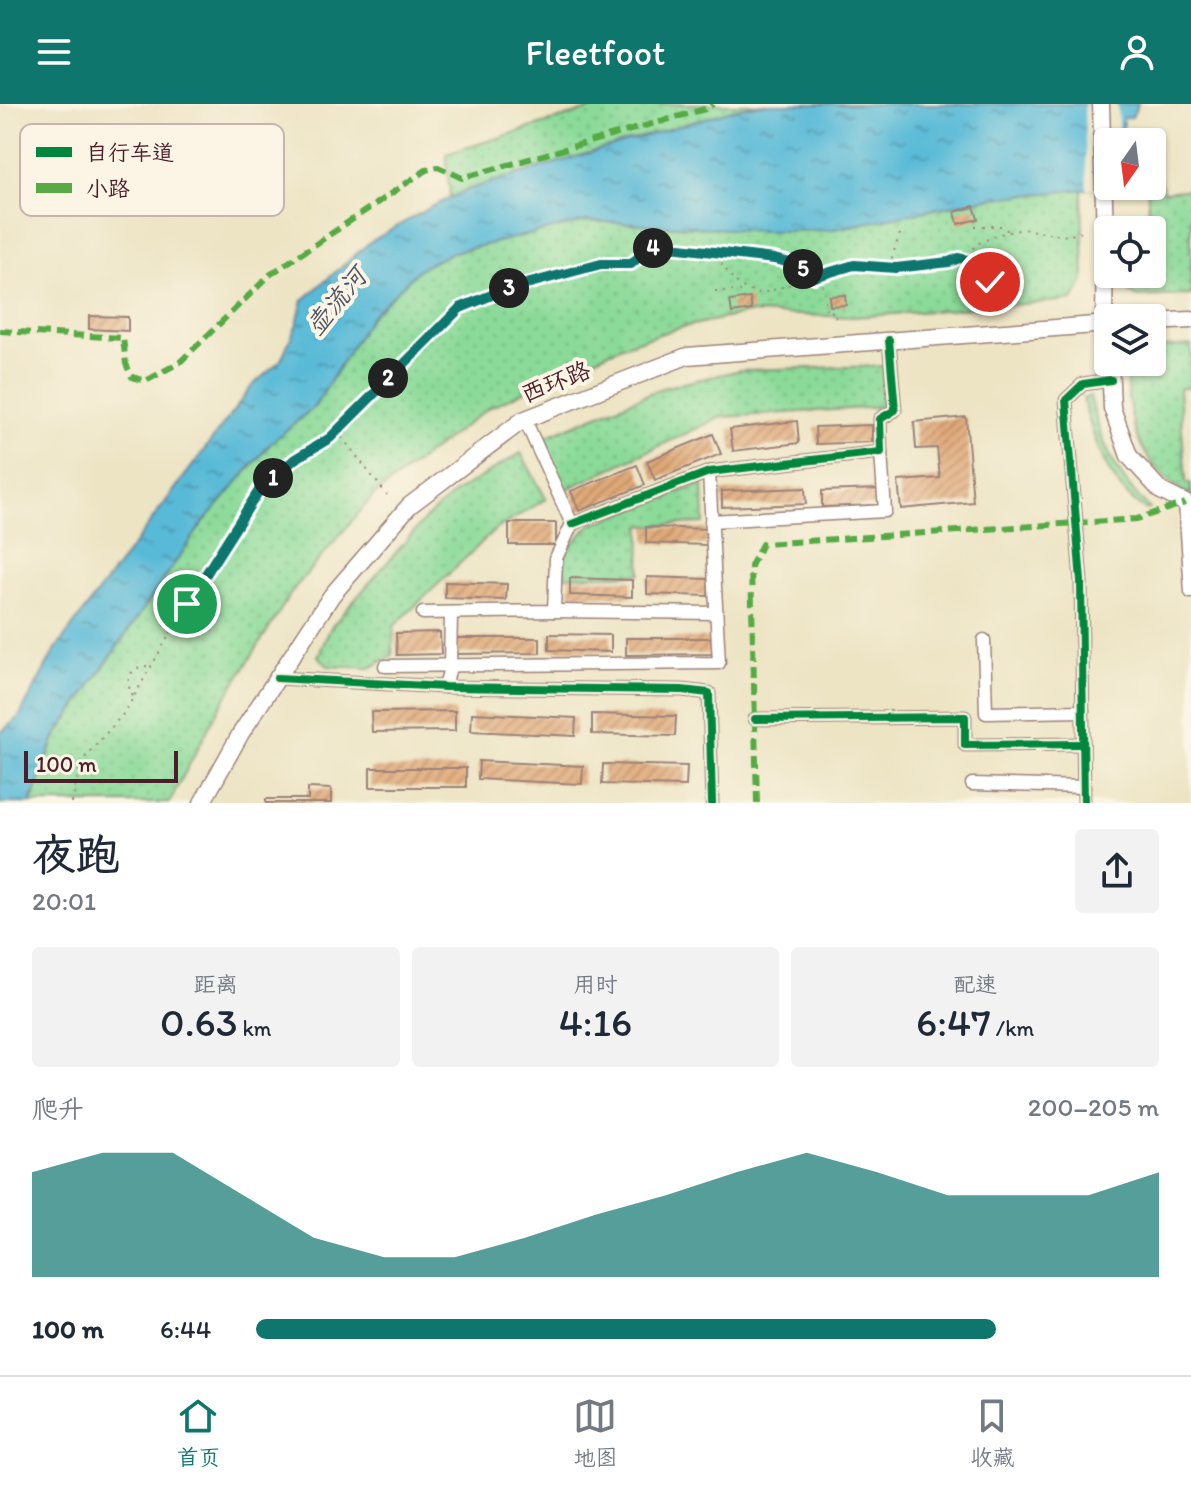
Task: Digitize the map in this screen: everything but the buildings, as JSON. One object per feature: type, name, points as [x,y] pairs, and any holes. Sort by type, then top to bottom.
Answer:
[{"type":"main road","points":[[1101,104],[1106,304]]},
{"type":"main road","points":[[1166,321],[1191,320]]},
{"type":"main road","name":"西环路","points":[[202,803],[241,733],[332,595],[409,506],[525,420],[687,356],[1094,325]]},
{"type":"main road","points":[[1111,376],[1112,408],[1129,456],[1161,491],[1188,505]]},
{"type":"street","points":[[711,521],[885,511],[880,419],[895,410],[889,340]]},
{"type":"street","points":[[1084,803],[1081,581],[1066,400],[1083,384],[1111,380]]},
{"type":"street","points":[[525,420],[572,524]]},
{"type":"street","points":[[554,611],[556,558],[572,524],[709,472],[881,452]]},
{"type":"street","points":[[385,666],[719,663],[709,472]]},
{"type":"street","points":[[1188,505],[1191,592]]},
{"type":"street","points":[[423,613],[716,613]]},
{"type":"street","points":[[445,687],[450,667],[451,613]]},
{"type":"street","points":[[984,640],[986,713],[1083,711]]},
{"type":"street","points":[[277,678],[445,687],[709,693],[712,803]]},
{"type":"street","points":[[755,719],[965,717],[965,745],[1083,744]]},
{"type":"street","points":[[972,784],[1084,787]]},
{"type":"path","points":[[975,226],[1002,226],[1009,232]]},
{"type":"path","points":[[715,291],[763,293],[854,265],[888,267],[949,262],[979,243],[1023,229],[1067,236],[1086,231]]},
{"type":"path","points":[[888,267],[901,231]]},
{"type":"path","points":[[72,803],[81,762],[125,712],[187,604],[260,489],[295,459],[330,438],[460,308],[504,290],[601,264],[631,264],[649,248],[671,247],[795,264],[824,287],[826,311],[835,312],[836,323]]},
{"type":"path","points":[[715,254],[733,280],[747,291]]},
{"type":"path","points":[[959,258],[972,261],[982,268],[990,282],[993,314]]},
{"type":"path","points":[[337,430],[387,495]]},
{"type":"path","points":[[133,697],[127,688],[128,677],[134,669],[151,666]]},
{"type":"green space","points":[[608,104],[761,104],[473,188],[450,198],[446,154]]},
{"type":"green space","points":[[1082,189],[1084,281],[1073,300],[854,317],[749,313],[678,328],[622,346],[488,408],[374,495],[293,590],[218,710],[169,803],[32,803],[55,738],[202,524],[272,442],[315,406],[370,317],[419,269],[450,253],[587,221],[766,231],[830,230],[984,199]]},
{"type":"green space","points":[[1191,189],[1191,295],[1137,297],[1129,292],[1128,288],[1166,288],[1166,216],[1149,216],[1148,200],[1166,200],[1166,192]]},
{"type":"green space","points":[[1191,345],[1191,386],[1179,389],[1186,483],[1191,484],[1191,496],[1173,484],[1147,456],[1133,423],[1129,404],[1127,376],[1166,376],[1166,347]]},
{"type":"green space","points":[[884,366],[881,407],[721,417],[565,490],[540,439],[662,388],[741,370]]},
{"type":"green space","points":[[1090,396],[1111,458],[1128,485],[1150,509],[1145,510],[1121,488],[1104,460],[1083,399]]},
{"type":"green space","points":[[521,453],[546,499],[495,530],[394,626],[392,656],[370,668],[328,666],[318,656],[331,627],[425,519],[456,492]]},
{"type":"green space","points":[[703,484],[704,523],[641,526],[640,574],[563,576],[566,550],[590,525]]},
{"type":"water","name":"壶流河","points":[[761,104],[1138,104],[1132,117],[1123,118],[1123,128],[1094,128],[1094,188],[984,199],[830,230],[766,231],[587,221],[450,253],[419,269],[370,317],[315,406],[272,442],[202,524],[55,737],[31,803],[0,803],[0,733],[19,717],[55,650],[252,386],[281,360],[303,300],[370,242],[431,207],[473,188]]},
{"type":"pier","points":[[1084,104],[1117,104],[1118,128],[1094,128],[1094,189],[1087,189]]},
{"type":"marked path","points":[[0,331],[123,338],[126,364],[132,377],[146,381],[180,362],[271,274],[426,170],[438,167],[462,178],[705,109],[713,104]]},
{"type":"marked path","points":[[757,803],[751,566],[762,544],[1137,519],[1185,503]]},
{"type":"cycle path","points":[[572,524],[709,472],[881,452],[880,419],[895,410],[889,340]]},
{"type":"cycle path","points":[[1084,803],[1081,581],[1066,400],[1083,384],[1111,380]]},
{"type":"cycle path","points":[[277,678],[445,687],[709,693],[712,803]]},
{"type":"cycle path","points":[[755,719],[965,717],[965,745],[1083,744]]},
{"type":"route","points":[[187,604],[260,489],[295,459],[330,438],[460,308],[504,290],[601,264],[631,264],[649,248],[671,247],[774,259],[795,264],[814,277],[854,265],[896,268],[959,258],[972,261],[982,268],[990,282]]}]
